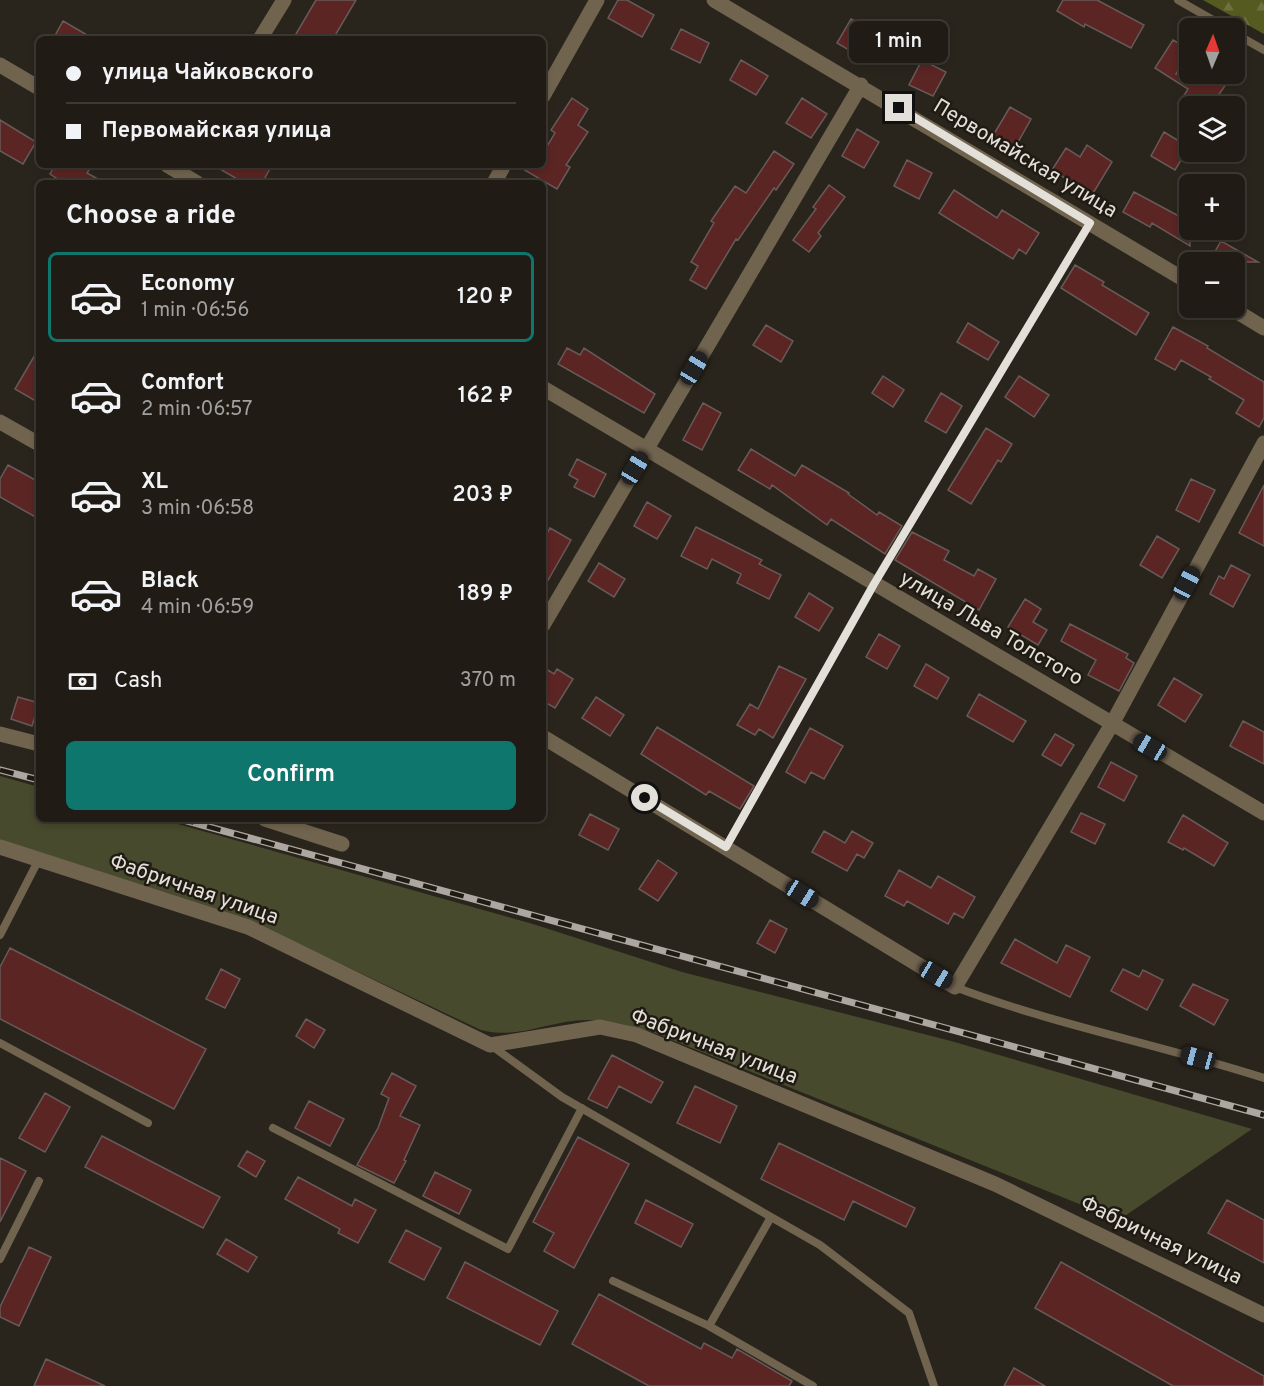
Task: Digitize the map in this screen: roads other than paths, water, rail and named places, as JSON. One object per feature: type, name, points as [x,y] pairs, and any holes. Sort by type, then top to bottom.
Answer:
[{"type":"street","points":[[262,36],[284,0]]},
{"type":"street","points":[[546,91],[597,0]]},
{"type":"street","name":"Первомайская улица","points":[[714,0],[861,85],[1179,276]]},
{"type":"street","points":[[0,65],[36,86]]},
{"type":"street","points":[[546,620],[861,85]]},
{"type":"street","points":[[177,168],[193,180]]},
{"type":"street","points":[[1245,316],[1264,327]]},
{"type":"street","name":"улица Льва Толстого","points":[[546,390],[1264,813]]},
{"type":"street","points":[[0,422],[36,442]]},
{"type":"street","points":[[546,739],[955,987],[1112,724],[1264,443]]},
{"type":"street","points":[[0,734],[36,743]]},
{"type":"street","points":[[274,822],[342,844]]},
{"type":"street","name":"Фабричная улица","points":[[0,847],[248,927],[490,1045],[600,1027],[637,1035],[995,1184],[1264,1316]]},
{"type":"lane","points":[[1178,0],[1210,18]]},
{"type":"lane","points":[[1245,39],[1264,50]]},
{"type":"lane","points":[[726,847],[874,584],[1090,223]]},
{"type":"lane","points":[[0,935],[39,859]]},
{"type":"lane","points":[[955,987],[997,1003],[1264,1078]]},
{"type":"lane","points":[[0,1043],[148,1123]]},
{"type":"lane","points":[[490,1045],[582,1108],[820,1245],[909,1313],[934,1386]]},
{"type":"lane","points":[[273,1128],[508,1249],[582,1108]]},
{"type":"lane","points":[[0,1260],[39,1181]]},
{"type":"lane","points":[[709,1326],[771,1217]]},
{"type":"lane","points":[[613,1281],[709,1326],[813,1386]]},
{"type":"railway","points":[[0,770],[36,779]]},
{"type":"railway","points":[[191,822],[1264,1115]]}]
